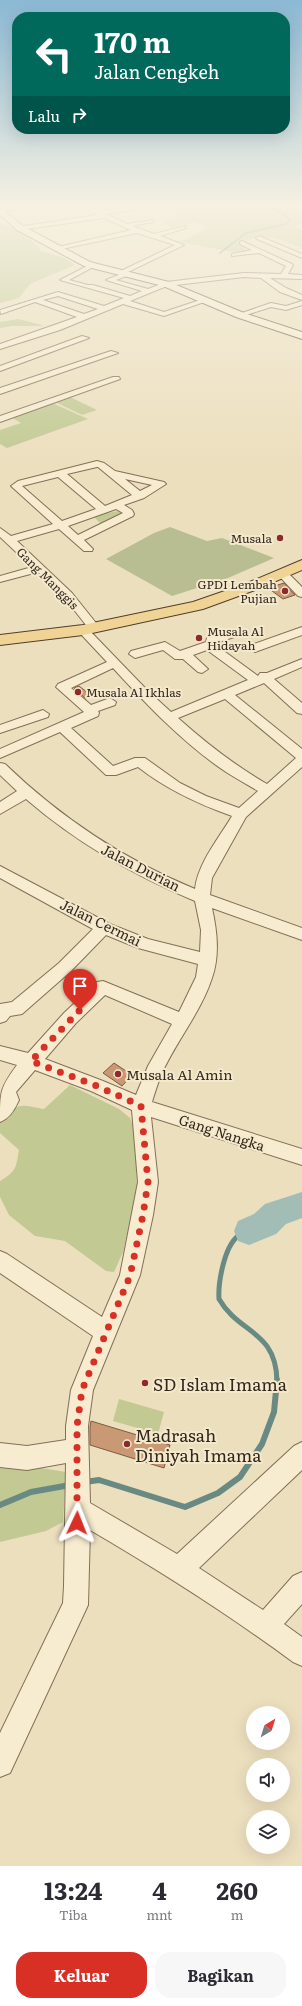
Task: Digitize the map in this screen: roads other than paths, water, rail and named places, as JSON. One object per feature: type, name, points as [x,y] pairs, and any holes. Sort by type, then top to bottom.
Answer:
[{"type":"main road","points":[[0,640],[197,606],[302,556]]},
{"type":"main road","points":[[245,584],[282,573],[302,564]]},
{"type":"main road","points":[[0,632],[86,625]]},
{"type":"street","points":[[62,295],[71,292]]},
{"type":"street","points":[[110,292],[130,298]]},
{"type":"street","points":[[0,347],[21,341],[146,292]]},
{"type":"street","points":[[183,292],[240,316],[302,336]]},
{"type":"street","points":[[287,292],[302,298]]},
{"type":"street","points":[[1,312],[54,294],[62,295],[105,309]]},
{"type":"street","points":[[292,295],[302,294]]},
{"type":"street","points":[[176,299],[189,295]]},
{"type":"street","points":[[35,300],[84,317]]},
{"type":"street","points":[[122,301],[164,314],[203,301]]},
{"type":"street","points":[[240,316],[271,305],[286,308],[302,303]]},
{"type":"street","points":[[0,370],[22,368],[50,352],[63,350],[85,338]]},
{"type":"street","points":[[21,341],[50,352]]},
{"type":"street","points":[[0,391],[114,353]]},
{"type":"street","points":[[78,358],[88,362]]},
{"type":"street","points":[[0,360],[56,382]]},
{"type":"street","points":[[0,418],[116,379]]},
{"type":"street","points":[[68,387],[80,392]]},
{"type":"street","points":[[88,549],[16,486],[21,483],[97,464],[140,496]]},
{"type":"street","points":[[111,473],[161,484]]},
{"type":"street","points":[[61,474],[103,510]]},
{"type":"street","points":[[9,540],[62,526],[140,496],[173,478]]},
{"type":"street","points":[[78,539],[128,514],[128,512],[116,505]]},
{"type":"street","name":"Gang Manggis","points":[[0,531],[38,569],[68,595],[86,625],[114,663],[169,717],[214,757],[267,790]]},
{"type":"street","points":[[2,577],[38,569]]},
{"type":"street","points":[[282,573],[302,594]]},
{"type":"street","points":[[255,648],[302,631]]},
{"type":"street","points":[[135,654],[165,646],[177,656],[214,643],[211,641],[233,633]]},
{"type":"street","points":[[208,645],[260,678],[302,710]]},
{"type":"street","points":[[185,654],[202,669]]},
{"type":"street","points":[[169,717],[260,678],[302,662]]},
{"type":"street","points":[[0,754],[93,713],[62,687],[114,663]]},
{"type":"street","points":[[225,693],[302,756]]},
{"type":"street","points":[[89,710],[110,702]]},
{"type":"street","points":[[0,728],[43,714]]},
{"type":"street","points":[[62,727],[110,771],[140,761],[159,777],[176,788],[218,807],[241,814]]},
{"type":"street","points":[[0,1763],[74,1604],[77,1586],[77,1426],[82,1390],[130,1276],[143,1215],[148,1182],[141,1106],[154,1071],[183,1021],[204,976],[209,945],[209,930],[202,896],[204,878],[214,858],[241,814],[302,760]]},
{"type":"street","name":"Jalan Durian","points":[[0,767],[26,792],[58,818],[110,853],[143,871],[202,896],[302,934]]},
{"type":"street","points":[[0,809],[26,792]]},
{"type":"street","name":"Jalan Cermai","points":[[1,872],[104,928],[144,944],[206,960]]},
{"type":"street","points":[[0,1016],[6,1008],[16,1009],[70,962],[104,928]]},
{"type":"street","points":[[0,1114],[10,1100],[7,1092],[31,1061],[70,1018],[103,988],[183,1021]]},
{"type":"street","name":"Gang Nangka","points":[[0,1053],[31,1061],[97,1086],[141,1106],[302,1157]]},
{"type":"street","points":[[0,1261],[107,1333]]},
{"type":"street","points":[[180,1569],[302,1454]]},
{"type":"street","points":[[0,1455],[27,1458],[76,1459]]},
{"type":"street","points":[[78,1503],[266,1626],[302,1653]]},
{"type":"street","points":[[266,1626],[302,1585]]},
{"type":"waterway","points":[[249,1231],[265,1224],[276,1214],[302,1205]]},
{"type":"waterway","points":[[249,1231],[238,1236],[229,1248],[221,1275],[219,1299],[236,1319],[263,1342],[270,1352],[275,1364],[277,1381]]},
{"type":"waterway","points":[[85,1482],[99,1480],[185,1507],[218,1493],[240,1477],[262,1444],[274,1412],[277,1381]]},
{"type":"waterway","points":[[0,1505],[31,1492],[70,1485]]},
{"type":"place","name":"Musala","points":[[280,538]]},
{"type":"place","name":"GPDI Lembah Pujian","points":[[285,591]]},
{"type":"place","name":"Musala Al Hidayah","points":[[199,638]]},
{"type":"place","name":"Musala Al Ikhlas","points":[[78,692]]},
{"type":"place","name":"Musala Al Amin","points":[[118,1074]]},
{"type":"place","name":"SD Islam Imama","points":[[145,1383]]},
{"type":"place","name":"Madrasah Diniyah Imama","points":[[127,1444]]}]
